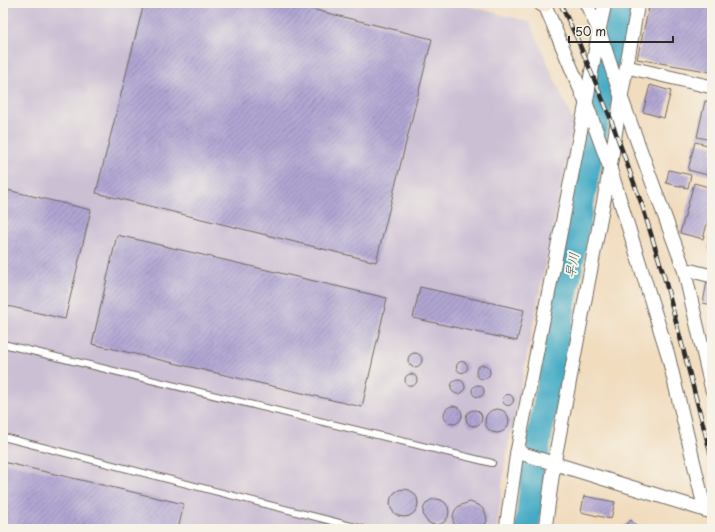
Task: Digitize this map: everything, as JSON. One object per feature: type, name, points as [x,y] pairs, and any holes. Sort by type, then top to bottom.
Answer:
[{"type":"street","points":[[544,3],[586,103],[610,168],[668,355],[708,511]]},
{"type":"street","points":[[586,3],[599,30],[621,97],[684,269],[712,390]]},
{"type":"street","points":[[506,529],[517,452],[605,3]]},
{"type":"street","points":[[545,529],[554,463],[610,168],[638,3]]},
{"type":"street","points":[[627,67],[712,87]]},
{"type":"street","points":[[684,269],[712,276]]},
{"type":"street","points":[[517,452],[708,511]]},
{"type":"lane","points":[[3,344],[492,463]]},
{"type":"lane","points":[[3,437],[363,529]]},
{"type":"shaded area","points":[[3,3],[458,3],[530,22],[574,124],[505,463],[497,529],[3,529]]},
{"type":"building","points":[[144,3],[287,3],[432,39],[376,262],[96,193]]},
{"type":"building","points":[[650,3],[712,3],[712,72],[637,59]]},
{"type":"building","points":[[650,85],[671,91],[664,118],[643,112]]},
{"type":"building","points":[[705,101],[712,102],[712,140],[697,137]]},
{"type":"building","points":[[695,142],[712,146],[712,176],[688,170]]},
{"type":"building","points":[[669,170],[691,175],[688,188],[666,183]]},
{"type":"building","points":[[694,183],[712,188],[712,205],[703,239],[680,233]]},
{"type":"building","points":[[3,189],[91,210],[65,319],[3,305]]},
{"type":"building","points":[[711,231],[712,249],[708,249]]},
{"type":"building","points":[[117,235],[387,298],[362,407],[92,344]]},
{"type":"building","points":[[707,281],[712,282],[712,305],[703,303]]},
{"type":"building","points":[[420,287],[524,310],[517,341],[413,318]]},
{"type":"building","points":[[415,353],[420,355],[422,360],[420,365],[415,367],[410,365],[408,360],[410,355]]},
{"type":"building","points":[[462,361],[466,363],[468,367],[466,371],[462,373],[458,371],[456,367],[458,363]]},
{"type":"building","points":[[480,365],[486,365],[490,369],[490,375],[486,379],[480,379],[476,375],[476,369]]},
{"type":"building","points":[[413,374],[416,375],[416,385],[409,386],[406,385],[405,378],[406,375]]},
{"type":"building","points":[[455,380],[461,380],[465,384],[465,390],[461,394],[455,394],[451,390],[451,384]]},
{"type":"building","points":[[476,385],[480,385],[484,391],[480,397],[476,397],[472,393],[472,389]]},
{"type":"building","points":[[508,394],[512,396],[514,400],[512,404],[508,406],[504,404],[502,400],[504,396]]},
{"type":"building","points":[[449,406],[457,406],[462,411],[460,422],[457,424],[449,424],[444,419],[444,411]]},
{"type":"building","points":[[497,409],[502,410],[508,416],[508,426],[502,432],[497,433],[492,432],[486,426],[485,421],[486,416],[492,410]]},
{"type":"building","points":[[474,410],[481,415],[482,418],[477,425],[474,426],[467,421],[466,418],[471,411]]},
{"type":"building","points":[[3,462],[184,504],[178,529],[3,529]]},
{"type":"building","points":[[404,489],[414,493],[418,503],[414,513],[404,517],[394,513],[390,503],[394,493]]},
{"type":"building","points":[[584,496],[615,502],[611,519],[581,512]]},
{"type":"building","points":[[436,499],[445,503],[449,512],[445,521],[436,525],[427,521],[423,512],[427,503]]},
{"type":"building","points":[[470,502],[480,506],[484,510],[487,521],[483,529],[456,529],[453,521],[455,510],[459,506]]},
{"type":"building","points":[[631,520],[639,529],[621,529]]},
{"type":"waterway","name":"早川","points":[[527,529],[534,467],[600,102],[622,3]]},
{"type":"railway","points":[[560,3],[576,36],[610,117],[642,205],[664,276],[712,459]]}]
